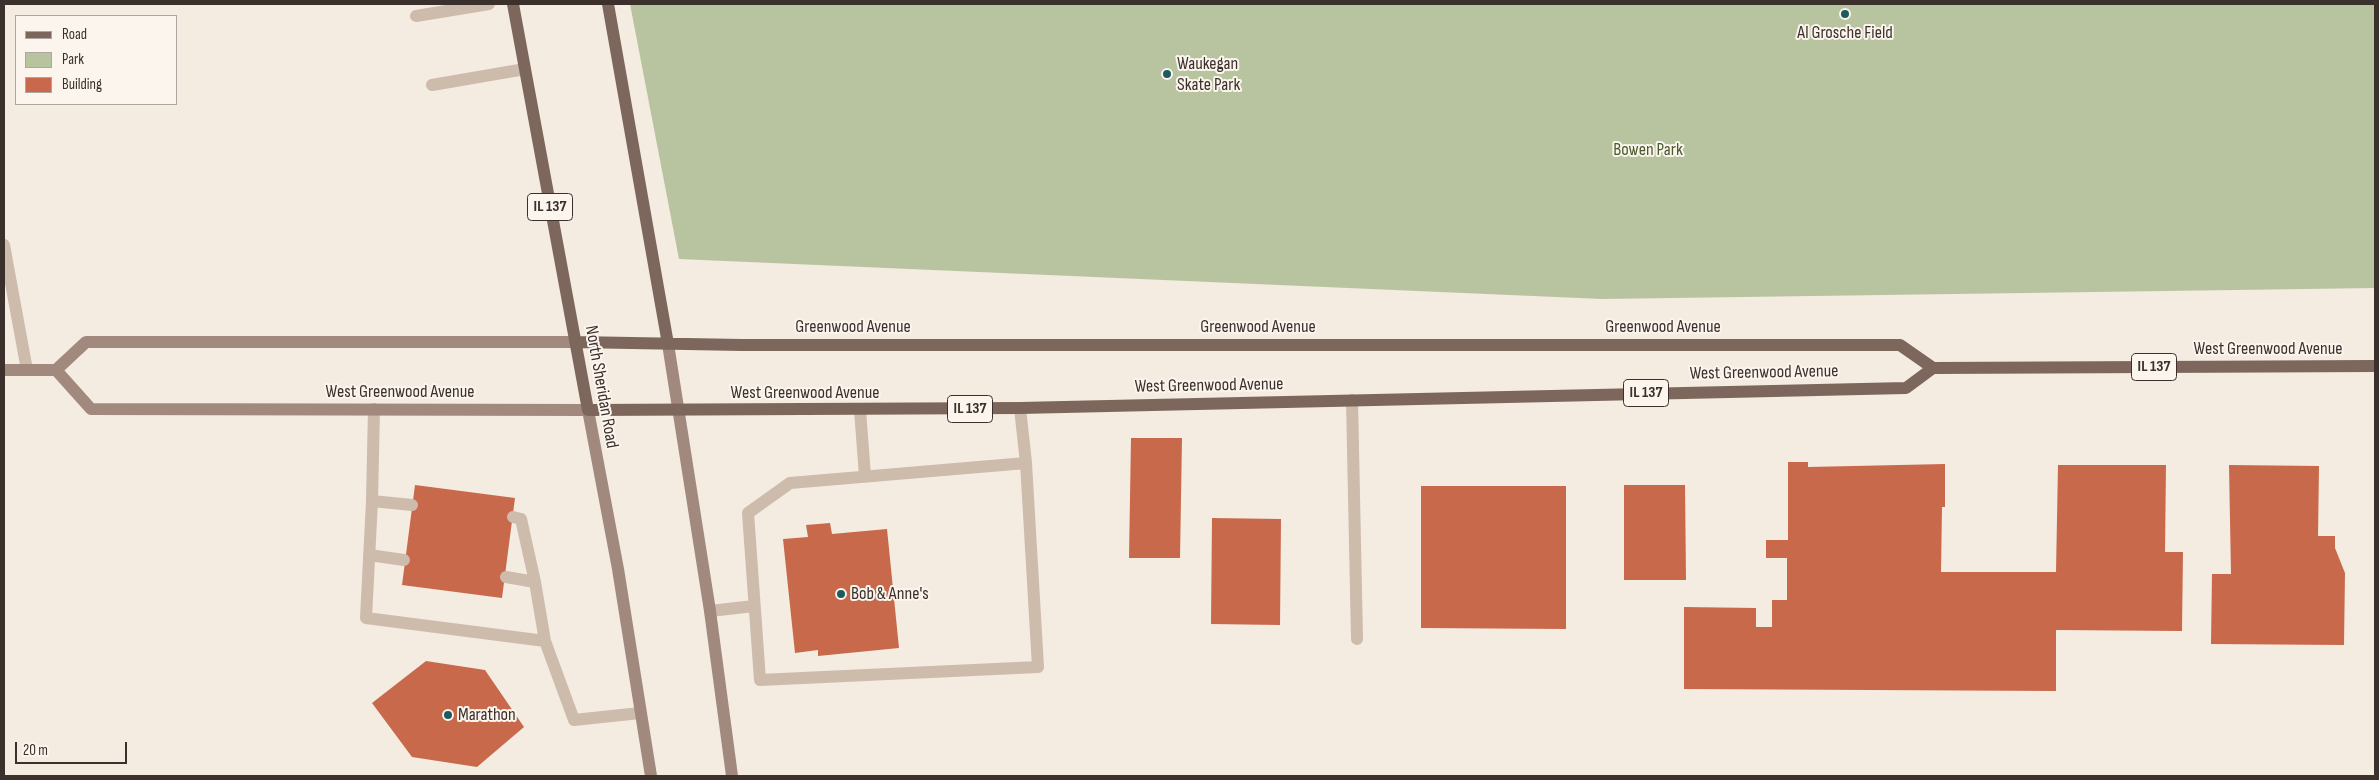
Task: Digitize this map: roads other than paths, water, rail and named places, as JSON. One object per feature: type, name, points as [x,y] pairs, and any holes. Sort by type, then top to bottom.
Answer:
[{"type":"main road","name":"North Sheridan Road","points":[[513,4],[588,410]]},
{"type":"main road","points":[[608,4],[668,344]]},
{"type":"main road","name":"Greenwood Avenue","points":[[576,342],[668,344],[1900,345],[1933,368]]},
{"type":"main road","name":"West Greenwood Avenue","points":[[588,410],[1020,408],[1906,388],[1933,368],[2375,366]]},
{"type":"street","points":[[416,16],[489,4]]},
{"type":"street","points":[[432,85],[525,69]]},
{"type":"street","points":[[4,245],[27,370]]},
{"type":"street","points":[[4,370],[56,370],[86,342],[576,342]]},
{"type":"street","points":[[668,344],[710,611],[732,776]]},
{"type":"street","name":"West Greenwood Avenue","points":[[56,370],[91,409],[588,410]]},
{"type":"street","points":[[1352,400],[1357,640]]},
{"type":"street","points":[[1020,408],[1026,463],[1038,667],[760,680],[748,513],[790,483],[1026,463]]},
{"type":"street","points":[[374,409],[366,618],[545,641]]},
{"type":"street","name":"North Sheridan Road","points":[[588,410],[618,569],[651,776]]},
{"type":"street","points":[[860,410],[865,476]]},
{"type":"street","points":[[372,500],[412,505]]},
{"type":"street","points":[[513,517],[521,519],[535,582],[545,641],[574,720],[640,713]]},
{"type":"street","points":[[369,555],[404,560]]},
{"type":"street","points":[[506,576],[535,582]]},
{"type":"street","points":[[710,611],[754,606]]},
{"type":"place","name":"Al Grosche Field","points":[[1845,14]]},
{"type":"place","name":"Waukegan Skate Park","points":[[1167,74]]},
{"type":"place","name":"Bob & Anne's","points":[[841,594]]},
{"type":"place","name":"Marathon","points":[[448,715]]},
{"type":"park label","name":"Bowen Park","points":[[1648,150]]}]
